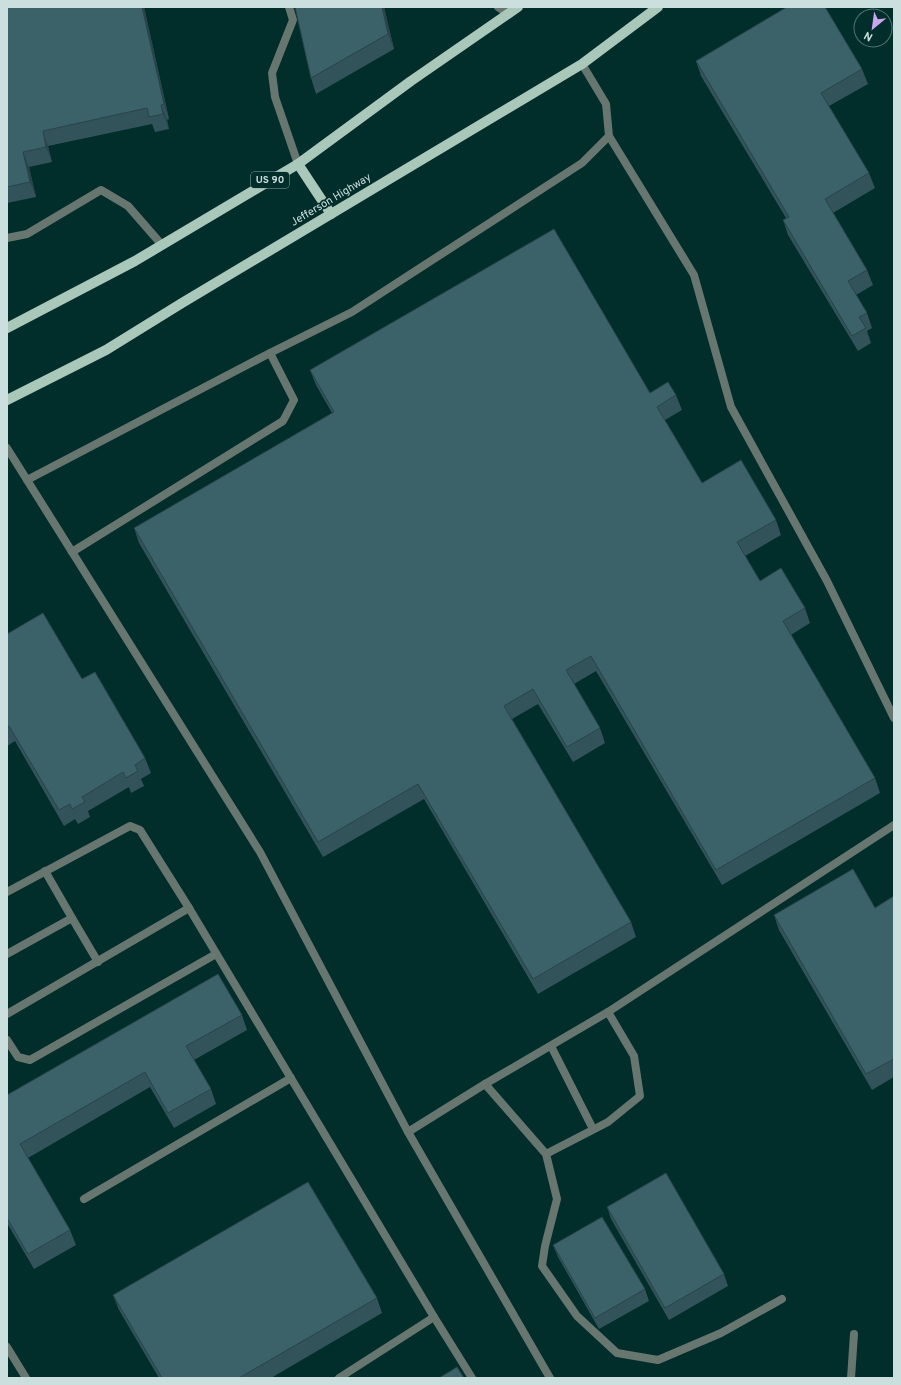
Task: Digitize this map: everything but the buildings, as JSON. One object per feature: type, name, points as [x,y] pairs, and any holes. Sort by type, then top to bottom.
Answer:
[{"type":"main road","name":"US 90","points":[[7,328],[135,261],[298,164],[410,81],[518,7]]},
{"type":"main road","name":"Jefferson Highway","points":[[7,400],[106,350],[182,302],[582,64],[658,7]]},
{"type":"main road","points":[[298,164],[331,214]]},
{"type":"street","points":[[290,7],[293,20],[272,73],[275,97],[298,164]]},
{"type":"street","points":[[498,7],[508,14]]},
{"type":"street","points":[[582,64],[606,104],[609,136],[694,275],[731,407],[827,581],[894,718]]},
{"type":"street","points":[[27,480],[359,308],[582,163],[609,136]]},
{"type":"street","points":[[7,238],[27,234],[101,190],[128,206],[162,245]]},
{"type":"street","points":[[72,552],[283,421],[294,400],[270,353]]},
{"type":"street","points":[[7,448],[260,852],[408,1132],[550,1378]]},
{"type":"street","points":[[7,892],[130,826],[140,830],[189,908],[472,1378]]},
{"type":"street","points":[[408,1132],[485,1084],[608,1012],[894,826]]},
{"type":"street","points":[[45,871],[98,962]]},
{"type":"street","points":[[7,1014],[189,908]]},
{"type":"street","points":[[7,954],[72,918]]},
{"type":"street","points":[[7,1040],[18,1057],[30,1060],[216,954]]},
{"type":"street","points":[[546,1154],[608,1122],[640,1096],[634,1056],[608,1012]]},
{"type":"street","points":[[550,1046],[593,1129]]},
{"type":"street","points":[[84,1199],[291,1078]]},
{"type":"street","points":[[485,1084],[546,1154],[557,1199],[545,1246],[542,1266],[577,1316],[617,1353],[658,1360],[721,1333],[782,1299]]},
{"type":"street","points":[[339,1378],[434,1317]]},
{"type":"street","points":[[851,1378],[854,1334]]},
{"type":"street","points":[[7,1348],[26,1378]]}]
